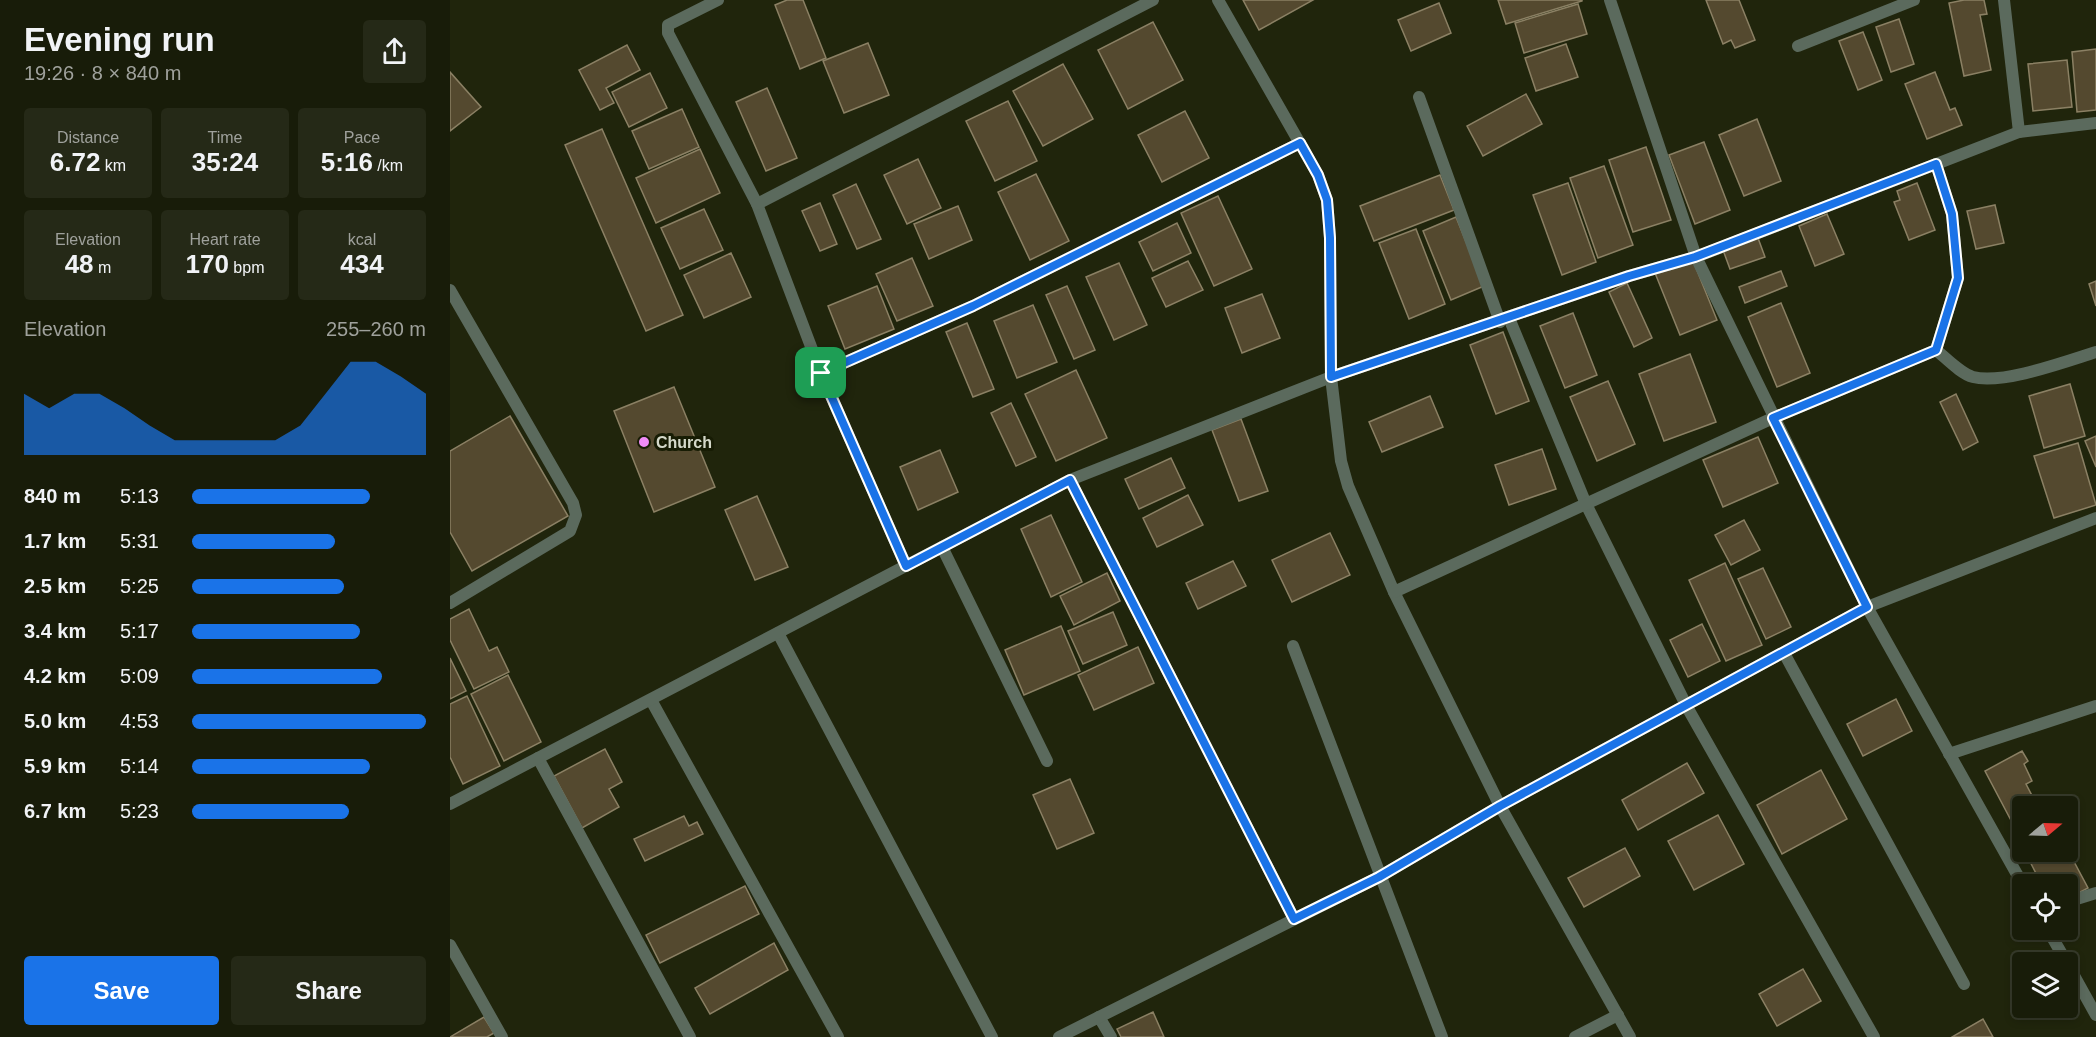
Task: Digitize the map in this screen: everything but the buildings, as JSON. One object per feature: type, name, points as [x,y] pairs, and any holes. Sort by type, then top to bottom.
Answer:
[{"type":"street","points":[[718,0],[676,20],[668,26],[669,33],[757,204],[821,373],[906,566]]},
{"type":"street","points":[[757,204],[1153,0]]},
{"type":"street","points":[[1218,0],[1318,175],[1327,200],[1330,238],[1331,377],[1341,461],[1348,486],[1394,592],[1500,806],[1630,1037]]},
{"type":"street","points":[[1610,0],[1695,257],[1867,607],[2017,874]]},
{"type":"street","points":[[1798,46],[1914,0]]},
{"type":"street","points":[[2004,0],[2019,132]]},
{"type":"street","points":[[1419,97],[1505,320],[1586,504],[1687,707],[1874,1037]]},
{"type":"street","points":[[450,804],[1070,480],[1331,377],[1505,320],[1629,276],[1695,257],[2019,132],[2096,123]]},
{"type":"street","points":[[821,373],[973,306],[1300,143]]},
{"type":"street","points":[[1936,164],[1952,214],[1958,278],[1936,350]]},
{"type":"street","points":[[450,290],[573,503],[576,515],[570,531],[450,602]]},
{"type":"street","points":[[1936,350],[1972,377],[1983,378],[2043,369],[2096,352]]},
{"type":"street","points":[[1394,592],[1773,418],[1936,350]]},
{"type":"street","points":[[1070,480],[1294,919]]},
{"type":"street","points":[[1059,1037],[1379,877],[1500,806],[1687,707],[1867,607],[2096,518]]},
{"type":"street","points":[[942,547],[1047,760]]},
{"type":"street","points":[[778,633],[992,1037]]},
{"type":"street","points":[[1293,646],[1379,877],[1443,1037]]},
{"type":"street","points":[[1784,653],[1964,984]]},
{"type":"street","points":[[651,700],[837,1037]]},
{"type":"street","points":[[1949,754],[2096,706]]},
{"type":"street","points":[[538,758],[690,1037]]},
{"type":"street","points":[[2078,899],[2096,893]]},
{"type":"street","points":[[450,945],[502,1037]]},
{"type":"street","points":[[2078,983],[2096,1015]]},
{"type":"street","points":[[1575,1037],[1618,1014]]},
{"type":"street","points":[[1099,1017],[1111,1037]]},
{"type":"place","name":"Church","points":[[644,442]]},
{"type":"route","points":[[1300,143],[1318,175],[1327,200],[1330,238],[1331,377],[1500,322],[1629,276],[1695,257],[1936,164],[1952,214],[1958,278],[1936,350],[1773,418],[1867,607],[1687,707],[1500,806],[1379,877],[1294,919],[1070,480],[906,566],[821,373],[973,306],[1300,143]]}]
